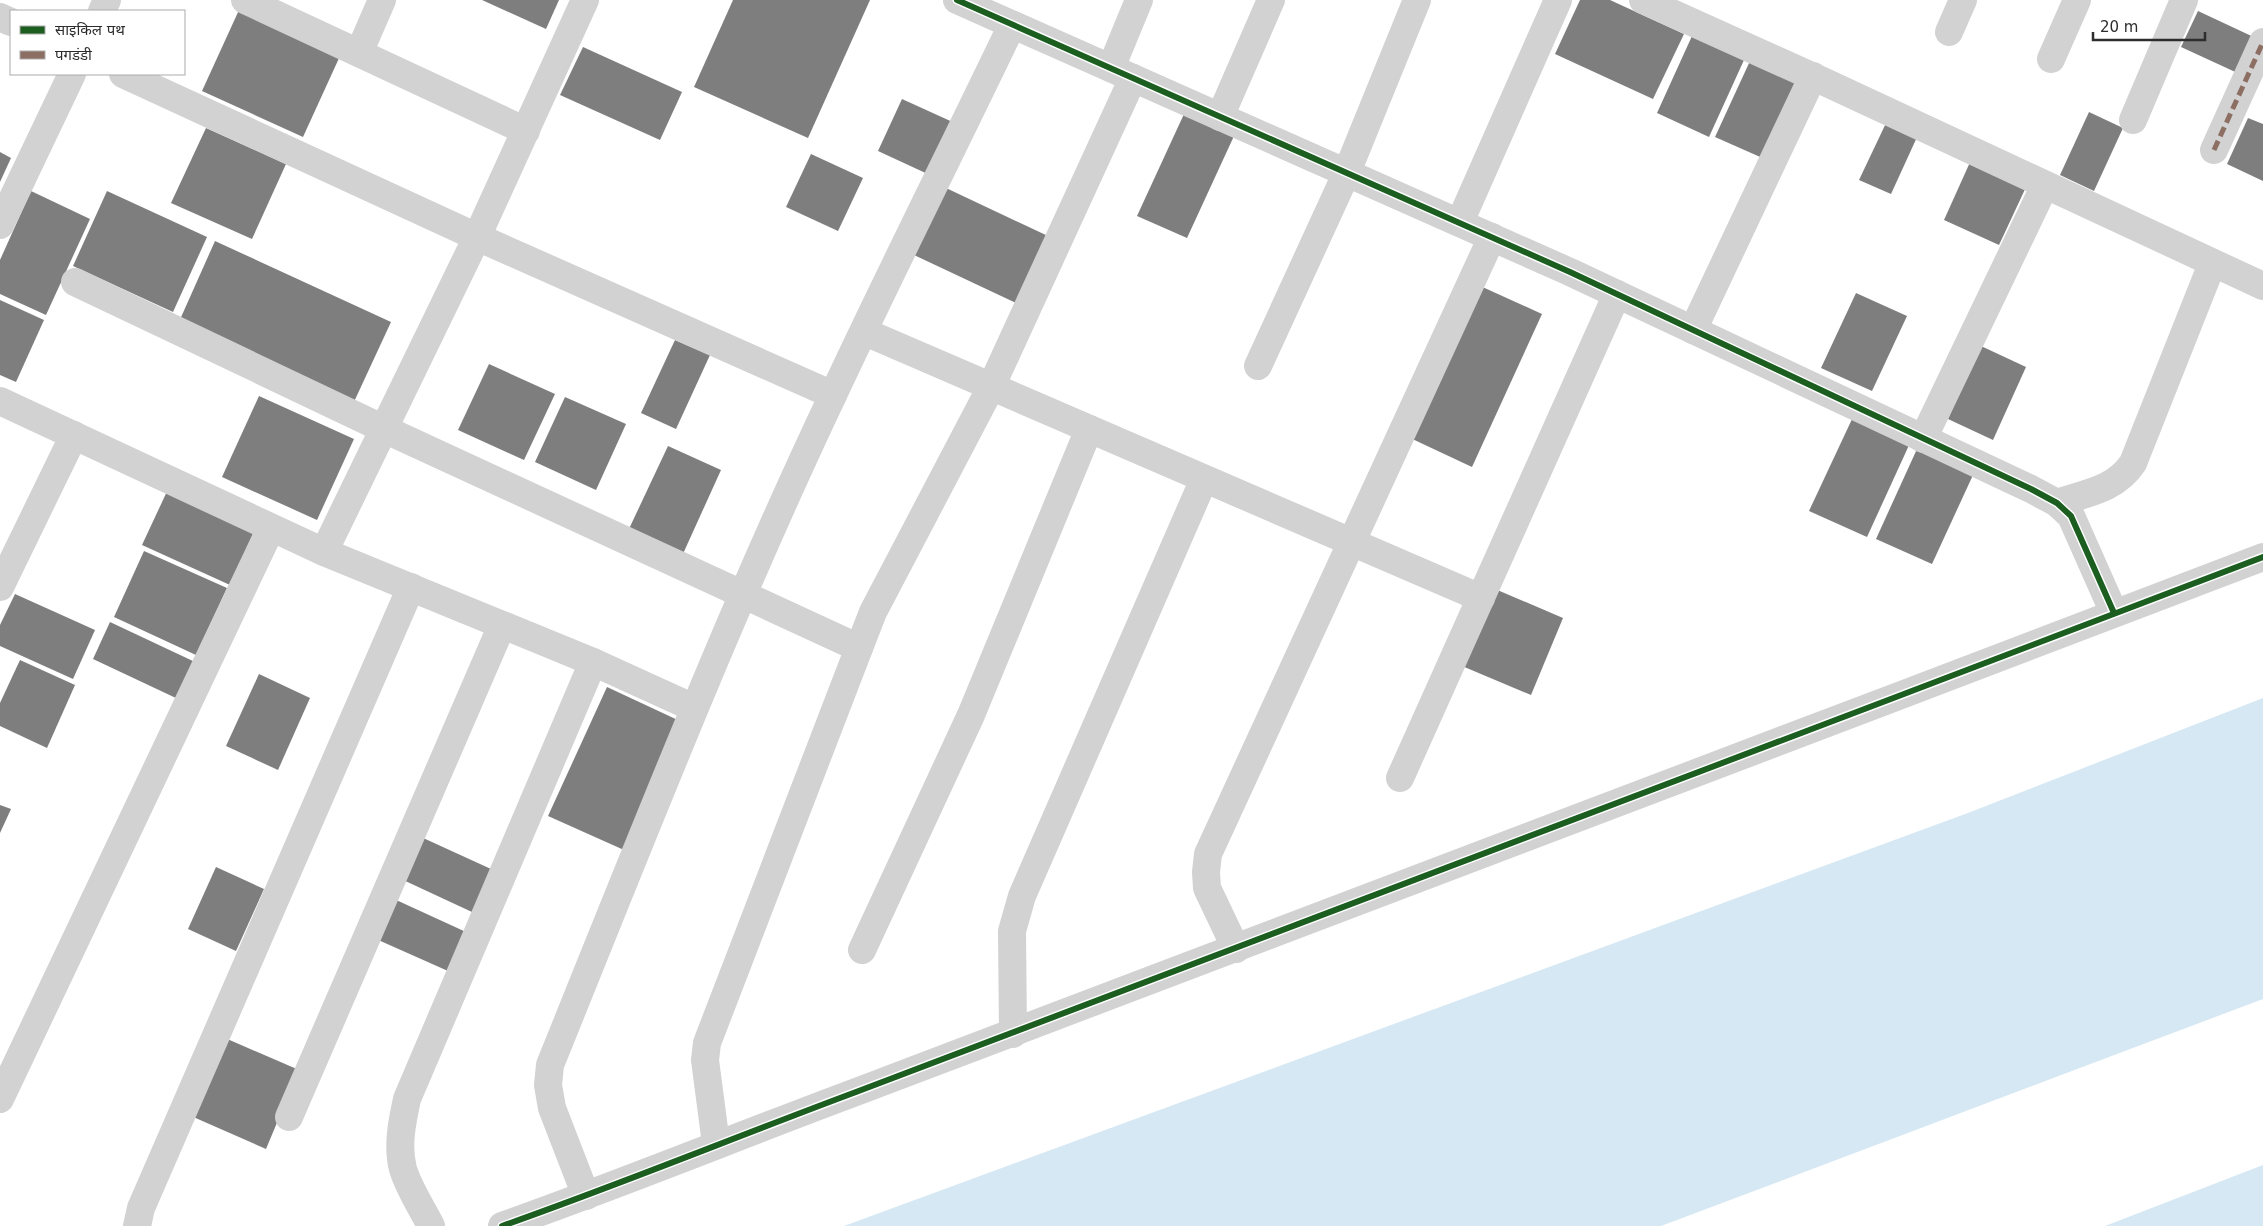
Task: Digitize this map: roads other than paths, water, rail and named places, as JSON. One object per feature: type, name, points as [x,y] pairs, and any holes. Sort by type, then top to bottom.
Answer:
[{"type":"street","points":[[245,0],[526,131]]},
{"type":"street","points":[[359,53],[382,0]]},
{"type":"street","points":[[324,552],[477,237],[585,0]]},
{"type":"street","points":[[957,0],[1460,222],[2031,488],[2057,503],[2071,516],[2114,614]]},
{"type":"street","points":[[716,1144],[704,1060],[707,1044],[873,612],[991,387],[1122,73],[1139,0]]},
{"type":"street","points":[[1220,117],[1270,0]]},
{"type":"street","points":[[1258,366],[1347,172],[1417,0]]},
{"type":"street","points":[[1460,222],[1558,0]]},
{"type":"street","points":[[1643,0],[1813,76],[2212,264],[2263,286]]},
{"type":"street","points":[[1949,32],[1963,0]]},
{"type":"street","points":[[2051,59],[2076,0]]},
{"type":"street","points":[[2133,120],[2184,0]]},
{"type":"street","points":[[586,1196],[552,1108],[548,1085],[550,1065],[694,708],[744,595],[833,395],[1012,25]]},
{"type":"street","points":[[2214,150],[2263,42]]},
{"type":"street","points":[[0,225],[72,75]]},
{"type":"street","points":[[125,75],[477,237],[833,395]]},
{"type":"street","points":[[1693,330],[1813,76]]},
{"type":"street","points":[[1923,439],[2044,185]]},
{"type":"street","points":[[1236,949],[1208,888],[1206,872],[1208,854],[1492,237]]},
{"type":"street","points":[[2057,503],[2114,484],[2129,469],[2212,264]]},
{"type":"street","points":[[75,282],[384,429],[859,648]]},
{"type":"street","points":[[1400,778],[1617,294]]},
{"type":"street","points":[[865,332],[1481,598]]},
{"type":"street","points":[[0,401],[324,552],[593,662],[694,708]]},
{"type":"street","points":[[862,950],[971,715],[1089,428]]},
{"type":"street","points":[[0,587],[74,435]]},
{"type":"street","points":[[1013,1034],[1012,931],[1022,896],[1204,478]]},
{"type":"street","points":[[0,1099],[271,528]]},
{"type":"street","points":[[502,1226],[1013,1034],[2263,556]]},
{"type":"street","points":[[137,1226],[141,1208],[410,588]]},
{"type":"street","points":[[289,1117],[502,625]]},
{"type":"street","points":[[431,1226],[404,1170],[400,1147],[401,1123],[407,1099],[593,662]]},
{"type":"water","points":[[2263,698],[2263,999],[1661,1226],[844,1226],[1968,813]]},
{"type":"water","points":[[2263,1165],[2263,1226],[2105,1226]]}]
